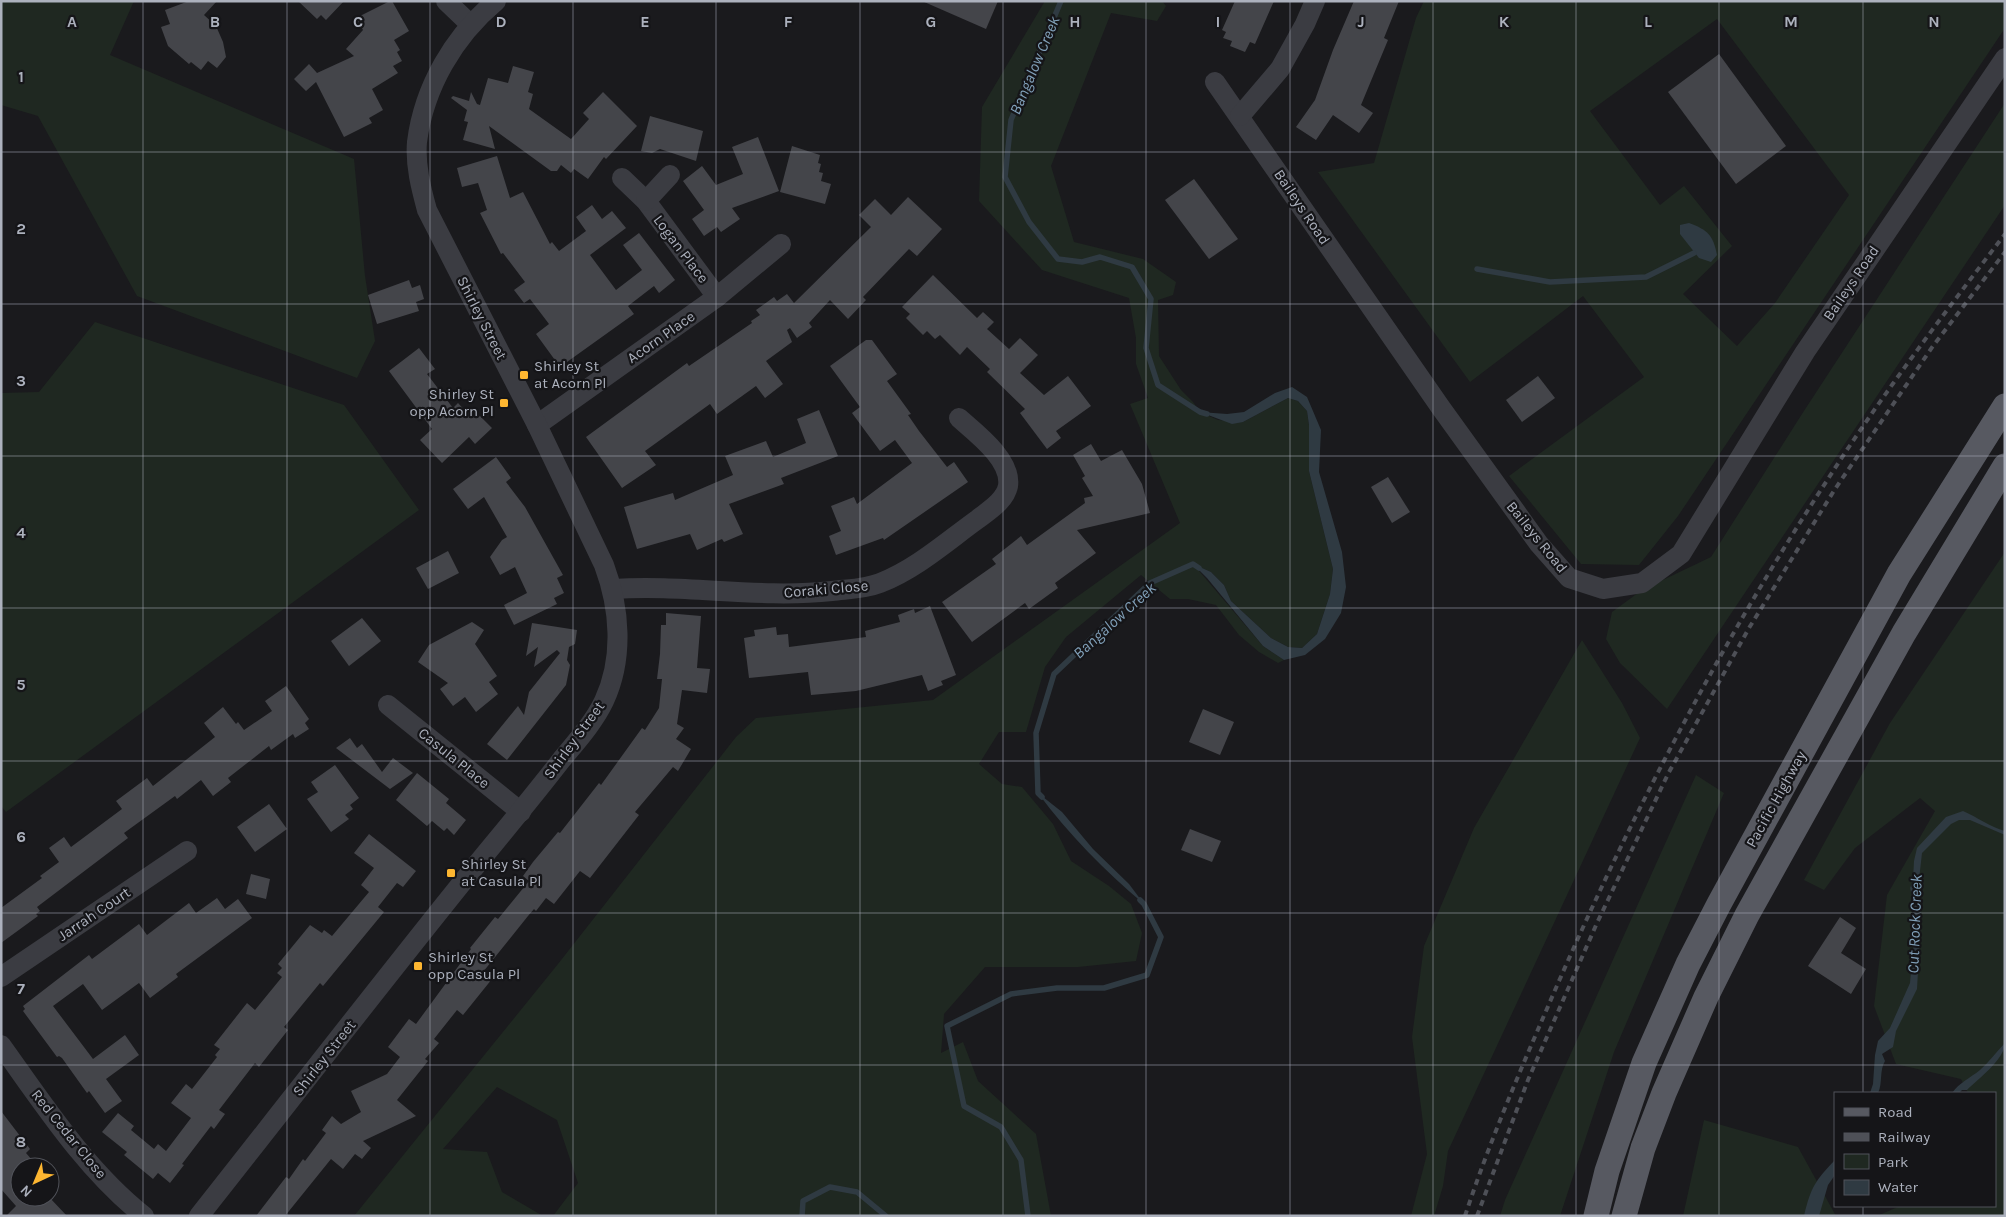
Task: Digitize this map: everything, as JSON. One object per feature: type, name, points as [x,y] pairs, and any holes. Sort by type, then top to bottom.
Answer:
[{"type":"main road","name":"Pacific Highway","points":[[1596,1216],[1608,1171],[1644,1063],[1688,964],[1899,574],[2005,406]]},
{"type":"main road","name":"Pacific Highway","points":[[1624,1216],[1643,1148],[1664,1094],[1706,998],[1747,915],[1904,633],[2005,466]]},
{"type":"street","points":[[446,1],[470,24]]},
{"type":"street","name":"Shirley Street","points":[[199,1216],[586,730],[604,702],[616,660],[618,631],[613,588],[604,565],[538,425],[427,210],[421,186],[417,143],[428,95],[450,52],[470,24],[496,1]]},
{"type":"street","points":[[1240,116],[1280,69],[1306,24],[1315,1]]},
{"type":"street","name":"Baileys Road","points":[[1215,82],[1441,408],[1539,544],[1570,578],[1603,588],[1642,583],[1681,554],[1811,344],[2005,58]]},
{"type":"street","name":"Logan Place","points":[[646,201],[670,175]]},
{"type":"street","name":"Logan Place","points":[[622,178],[646,201],[717,297]]},
{"type":"street","name":"Acorn Place","points":[[538,425],[717,297],[781,244]]},
{"type":"street","name":"Coraki Close","points":[[613,588],[640,587],[799,595],[864,588],[882,583],[919,563],[987,512],[999,502],[1008,486],[1000,458],[984,440],[959,418]]},
{"type":"street","name":"Casula Place","points":[[388,704],[521,812]]},
{"type":"street","name":"Jarrah Court","points":[[1,977],[187,851]]},
{"type":"street","name":"Red Cedar Close","points":[[1,1045],[52,1116],[88,1160],[112,1187],[144,1216]]},
{"type":"green space","points":[[1,1],[134,1],[110,55],[354,159],[365,276],[375,341],[357,378],[137,296],[38,116],[1,105]]},
{"type":"green space","points":[[1045,1],[1162,1],[1166,6],[1157,21],[1111,13],[1051,166],[1074,242],[1143,259],[1176,282],[1173,295],[1158,300],[1159,356],[1181,390],[1200,412],[1218,420],[1243,422],[1288,398],[1298,401],[1307,411],[1309,425],[1309,471],[1333,569],[1330,594],[1317,634],[1302,648],[1288,647],[1271,638],[1231,601],[1224,585],[1211,572],[1194,565],[1263,646],[1284,660],[1278,663],[1259,652],[1239,635],[1216,605],[1188,599],[1170,599],[1141,575],[1066,637],[1045,667],[1026,732],[999,732],[979,764],[1002,784],[1022,787],[1053,824],[1071,861],[1109,886],[1131,904],[1142,933],[1136,961],[1078,967],[985,967],[944,1014],[941,1053],[963,1042],[978,1081],[1036,1134],[1051,1216],[553,1216],[578,1183],[557,1120],[497,1087],[443,1149],[487,1152],[502,1192],[543,1216],[354,1216],[558,964],[736,737],[756,718],[933,700],[1180,523],[1130,404],[1148,398],[1136,364],[1136,338],[1129,298],[1042,270],[979,201],[982,107]]},
{"type":"green space","points":[[1424,1],[2005,1],[2005,28],[1678,516],[1639,565],[1581,564],[1509,476],[1644,377],[1583,296],[1470,382],[1318,172],[1374,163],[1416,18]],"holes":[[[1717,19],[1849,195],[1775,303],[1737,346],[1683,294],[1732,246],[1684,186],[1660,205],[1590,111]]]},
{"type":"green space","points":[[2005,103],[2005,205],[1667,709],[1620,663],[1606,639],[1612,612],[1642,590],[1711,557]]},
{"type":"green space","points":[[95,322],[344,405],[419,510],[6,812],[1,806],[1,393],[39,392]]},
{"type":"green space","points":[[2005,552],[2005,1216],[1877,1216],[1898,1207],[1996,1207],[1996,1092],[1968,1092],[1961,1079],[1896,1064],[1874,1006],[1887,895],[1935,811],[1920,798],[1855,848],[1824,890],[1804,880],[1890,723]]},
{"type":"green space","points":[[1582,640],[1622,703],[1640,738],[1448,1151],[1443,1186],[1434,1216],[1411,1216],[1427,1154],[1412,1037],[1424,946],[1474,828]]},
{"type":"green space","points":[[1696,775],[1724,793],[1614,1052],[1560,1216],[1500,1216],[1505,1200]]},
{"type":"green space","points":[[1704,1120],[1798,1147],[1836,1216],[1683,1216]]},
{"type":"water","points":[[1689,223],[1709,234],[1717,255],[1711,262],[1699,258],[1680,234],[1680,225]]},
{"type":"water","points":[[1292,387],[1307,397],[1321,430],[1319,472],[1342,552],[1346,587],[1341,613],[1325,639],[1305,655],[1284,660],[1263,646],[1207,578],[1193,564],[1211,572],[1224,585],[1231,601],[1271,638],[1288,647],[1302,648],[1317,634],[1330,594],[1333,569],[1309,471],[1309,425],[1307,411],[1298,401],[1288,398],[1243,422],[1232,424],[1200,412],[1227,414],[1244,412],[1275,393]]},
{"type":"water","points":[[1038,793],[1062,812],[1093,849],[1129,884],[1144,904],[1088,851]]},
{"type":"water","name":"Cut Rock Creek","points":[[1963,811],[2005,831],[2005,835],[1970,820],[1959,820],[1951,824],[1922,853],[1919,880],[1921,919],[1917,989],[1896,1031],[1893,1047],[1882,1054],[1885,1061],[1878,1092],[1870,1092],[1878,1041],[1890,1028],[1910,983],[1914,938],[1912,921],[1914,903],[1910,888],[1913,881],[1917,848],[1946,817]]},
{"type":"water","points":[[2005,1043],[2001,1056],[1984,1075],[1967,1090],[1953,1092],[1961,1083],[1983,1067]]},
{"type":"water","points":[[1834,1161],[1834,1176],[1828,1185],[1819,1216],[1804,1216],[1809,1198],[1823,1174]]},
{"type":"building","points":[[189,1],[217,1],[204,15],[216,26],[223,42],[226,57],[217,68],[208,61],[201,70],[191,62],[189,64],[168,46],[161,27],[170,24],[165,10]]},
{"type":"building","points":[[298,1],[344,1],[326,20],[321,15],[317,19]]},
{"type":"building","points":[[392,1],[409,31],[394,40],[400,50],[397,52],[402,61],[393,66],[398,73],[372,89],[383,110],[369,118],[372,123],[344,137],[316,82],[306,91],[294,79],[309,64],[317,73],[354,56],[346,49],[363,30],[356,18]]},
{"type":"building","points":[[922,1],[998,1],[986,29]]},
{"type":"building","points":[[1235,1],[1274,1],[1255,44],[1250,42],[1245,52],[1230,46],[1232,41],[1223,38],[1226,32],[1222,30]]},
{"type":"building","points":[[1354,1],[1399,1],[1384,38],[1388,40],[1361,105],[1373,113],[1359,133],[1333,115],[1316,140],[1296,127],[1315,100],[1333,50]]},
{"type":"building","points":[[1719,54],[1786,146],[1736,184],[1668,92]]},
{"type":"building","points":[[513,66],[534,72],[528,92],[533,94],[529,109],[571,139],[589,119],[583,113],[603,92],[637,126],[606,159],[604,157],[588,179],[574,169],[571,173],[561,165],[557,171],[551,171],[489,126],[495,149],[463,140],[468,122],[464,121],[467,110],[451,98],[453,96],[469,101],[471,92],[477,104],[480,105],[488,78],[508,83]]},
{"type":"building","points":[[650,116],[703,131],[696,161],[660,149],[652,153],[641,151]]},
{"type":"building","points":[[758,137],[779,191],[732,208],[740,219],[721,232],[717,227],[704,236],[692,219],[704,210],[683,181],[702,166],[716,185],[743,174],[732,147]]},
{"type":"building","points":[[792,146],[820,155],[818,163],[821,164],[819,172],[823,173],[821,181],[831,184],[825,204],[780,192]]},
{"type":"building","points":[[497,156],[510,198],[523,192],[550,244],[552,242],[559,251],[586,231],[576,217],[592,205],[602,219],[612,211],[626,228],[590,255],[616,290],[642,270],[623,245],[639,233],[675,280],[659,293],[654,286],[628,306],[634,314],[560,367],[536,334],[549,324],[530,299],[524,303],[514,290],[525,282],[503,253],[501,254],[480,213],[487,210],[478,183],[462,187],[457,168]]},
{"type":"building","points":[[1194,179],[1238,239],[1209,259],[1165,200]]},
{"type":"building","points":[[908,197],[942,229],[917,256],[909,249],[863,297],[866,300],[848,319],[830,300],[809,323],[812,327],[797,338],[790,328],[787,330],[792,342],[766,361],[783,384],[765,398],[756,386],[717,414],[710,404],[645,451],[656,465],[622,488],[586,437],[687,363],[689,366],[752,323],[751,321],[760,315],[756,310],[774,297],[777,301],[787,294],[794,303],[871,227],[859,215],[875,199],[891,215]]},
{"type":"building","points":[[933,275],[977,318],[983,312],[994,322],[987,329],[1009,349],[1020,338],[1038,355],[1020,373],[1044,395],[1068,376],[1091,406],[1056,431],[1061,438],[1047,449],[1020,413],[1025,409],[987,372],[990,369],[967,347],[960,355],[940,335],[935,339],[927,331],[923,335],[906,318],[910,314],[902,307]]},
{"type":"building","points":[[409,280],[412,288],[420,285],[424,299],[416,302],[419,311],[377,324],[368,295]]},
{"type":"building","points":[[866,340],[872,340],[897,374],[887,381],[911,414],[908,415],[919,431],[947,467],[954,462],[968,482],[884,540],[883,538],[836,555],[829,536],[841,531],[831,506],[854,497],[857,504],[912,463],[895,440],[880,451],[852,413],[860,407],[830,366]]},
{"type":"building","points":[[419,348],[435,369],[427,374],[453,408],[458,403],[467,413],[469,410],[477,418],[480,416],[492,428],[475,444],[469,437],[442,463],[420,440],[432,429],[389,371]]},
{"type":"building","points":[[1538,376],[1555,398],[1522,422],[1506,400]]},
{"type":"building","points":[[819,410],[838,456],[781,478],[784,484],[729,504],[743,534],[724,542],[722,539],[697,550],[690,534],[637,549],[624,507],[673,493],[675,500],[733,475],[725,456],[766,441],[773,457],[806,443],[797,419]]},
{"type":"building","points":[[1091,444],[1101,461],[1122,450],[1142,484],[1150,513],[1077,530],[1096,553],[1055,583],[1058,588],[1029,609],[1025,603],[972,642],[942,602],[996,564],[992,559],[1021,536],[1027,545],[1085,503],[1084,498],[1093,496],[1082,478],[1085,476],[1073,455]]},
{"type":"building","points":[[496,457],[511,478],[506,482],[525,507],[563,575],[557,578],[564,593],[554,598],[557,604],[514,625],[504,605],[527,593],[515,567],[500,575],[490,557],[502,540],[507,537],[484,497],[468,509],[453,489]]},
{"type":"building","points":[[1388,477],[1410,512],[1392,523],[1371,487]]},
{"type":"building","points":[[448,551],[459,573],[428,589],[416,568]]},
{"type":"building","points":[[930,606],[956,675],[941,681],[943,685],[928,691],[922,675],[856,691],[811,695],[808,672],[749,678],[744,638],[755,636],[754,630],[776,627],[777,635],[788,634],[789,647],[866,637],[865,631],[900,622],[898,615],[914,609],[915,613]]},
{"type":"building","points":[[666,613],[701,616],[697,668],[710,669],[707,693],[682,690],[677,724],[684,728],[676,739],[691,749],[678,771],[673,767],[635,812],[639,815],[590,878],[580,871],[554,904],[546,898],[536,911],[534,909],[528,916],[483,972],[492,979],[463,1015],[457,1010],[434,1039],[439,1043],[425,1059],[428,1061],[397,1100],[416,1116],[363,1141],[371,1148],[362,1159],[355,1154],[343,1169],[331,1159],[285,1216],[256,1216],[286,1177],[289,1179],[303,1159],[305,1161],[326,1133],[322,1130],[332,1116],[341,1124],[361,1112],[351,1091],[387,1074],[400,1057],[388,1047],[409,1019],[416,1024],[470,948],[495,917],[498,919],[529,881],[523,876],[533,862],[558,832],[560,833],[599,783],[601,785],[642,728],[645,730],[659,708],[662,679],[657,679],[661,625],[666,625]]},
{"type":"building","points":[[362,618],[381,641],[349,666],[331,641]]},
{"type":"building","points":[[472,622],[484,630],[475,644],[497,676],[489,682],[498,694],[476,712],[465,697],[453,706],[440,689],[448,683],[418,662],[429,645]]},
{"type":"building","points":[[532,623],[577,630],[575,644],[569,647],[567,660],[570,665],[566,685],[507,760],[487,744],[518,706],[524,715],[529,692],[560,653],[557,650],[534,667],[538,647],[526,656]]},
{"type":"building","points":[[286,686],[309,719],[305,723],[309,729],[295,738],[293,734],[271,750],[269,746],[228,778],[231,782],[213,796],[201,780],[177,799],[175,796],[124,833],[128,838],[37,907],[40,911],[36,914],[38,916],[1,943],[1,908],[42,878],[40,876],[59,862],[49,848],[64,837],[71,847],[122,809],[116,801],[147,778],[153,786],[215,737],[204,723],[223,707],[236,724],[238,722],[244,730],[272,711],[265,701]]},
{"type":"building","points":[[1203,709],[1234,722],[1220,755],[1189,742]]},
{"type":"building","points":[[350,738],[357,748],[362,744],[382,772],[393,758],[413,773],[390,789],[336,748]]},
{"type":"building","points":[[335,765],[359,798],[350,805],[353,809],[345,815],[349,819],[331,832],[307,799],[318,792],[311,782]]},
{"type":"building","points":[[417,773],[449,799],[446,803],[466,820],[454,835],[447,828],[444,831],[432,821],[427,826],[396,800]]},
{"type":"building","points":[[269,804],[287,829],[255,852],[237,827]]},
{"type":"building","points":[[1190,829],[1221,841],[1212,862],[1181,850]]},
{"type":"building","points":[[369,834],[416,871],[403,887],[397,883],[378,907],[384,912],[323,986],[320,983],[284,1027],[288,1030],[259,1067],[255,1063],[219,1110],[225,1114],[214,1129],[211,1126],[170,1183],[158,1173],[153,1179],[124,1155],[127,1152],[102,1132],[118,1113],[134,1126],[131,1130],[154,1149],[158,1144],[166,1151],[191,1118],[171,1103],[186,1084],[192,1089],[217,1057],[215,1055],[220,1049],[214,1045],[247,1003],[255,1010],[282,977],[277,973],[282,968],[278,964],[310,925],[322,933],[324,930],[332,936],[369,892],[361,885],[374,868],[354,853]]},
{"type":"building","points":[[251,874],[270,879],[266,899],[246,894]]},
{"type":"building","points":[[217,898],[225,909],[238,899],[252,918],[176,974],[178,977],[150,998],[139,983],[102,1010],[83,984],[53,1006],[93,1059],[125,1035],[139,1055],[106,1079],[122,1101],[105,1113],[89,1091],[87,1093],[62,1058],[57,1057],[23,1011],[25,1009],[23,1006],[89,955],[92,959],[139,924],[147,935],[189,903],[196,913]]},
{"type":"building","points":[[1840,917],[1856,928],[1841,953],[1866,969],[1851,994],[1808,966]]},
{"type":"building","points":[[1,1111],[30,1149],[26,1153],[29,1157],[10,1157],[10,1199],[1,1189]]},
{"type":"building","points":[[15,1207],[58,1207],[67,1216],[6,1216]]},
{"type":"waterway","name":"Bangalow Creek","points":[[1061,1],[1011,120],[1005,177],[1029,222],[1058,259],[1082,262],[1100,257],[1132,267],[1151,299],[1146,348],[1158,385],[1200,412],[1207,414]]},
{"type":"waterway","points":[[1477,269],[1550,282],[1646,277],[1694,253]]},
{"type":"waterway","name":"Bangalow Creek","points":[[1042,797],[1038,793],[1036,733],[1054,674],[1150,583],[1193,564],[1199,568]]},
{"type":"waterway","name":"Bangalow Creek","points":[[1028,1216],[1021,1160],[1001,1127],[964,1106],[947,1026],[1011,994],[1057,988],[1104,988],[1147,975],[1161,937],[1144,904],[1140,900]]},
{"type":"waterway","name":"Bangalow Creek","points":[[802,1216],[803,1201],[830,1187],[857,1192],[886,1216]]},
{"type":"railway","points":[[1465,1216],[1503,1112],[1576,942],[1641,807],[1710,674],[1786,545],[1868,418],[2005,234]]},
{"type":"railway","points":[[1477,1216],[1528,1080],[1597,923],[1668,774],[1749,628],[1835,489],[1933,346],[2005,252]]},
{"type":"place","name":"Shirley St at Acorn Pl","points":[[524,375]]},
{"type":"place","name":"Shirley St opp Acorn Pl","points":[[504,403]]},
{"type":"place","name":"Shirley St at Casula Pl","points":[[451,873]]},
{"type":"place","name":"Shirley St opp Casula Pl","points":[[418,966]]}]
